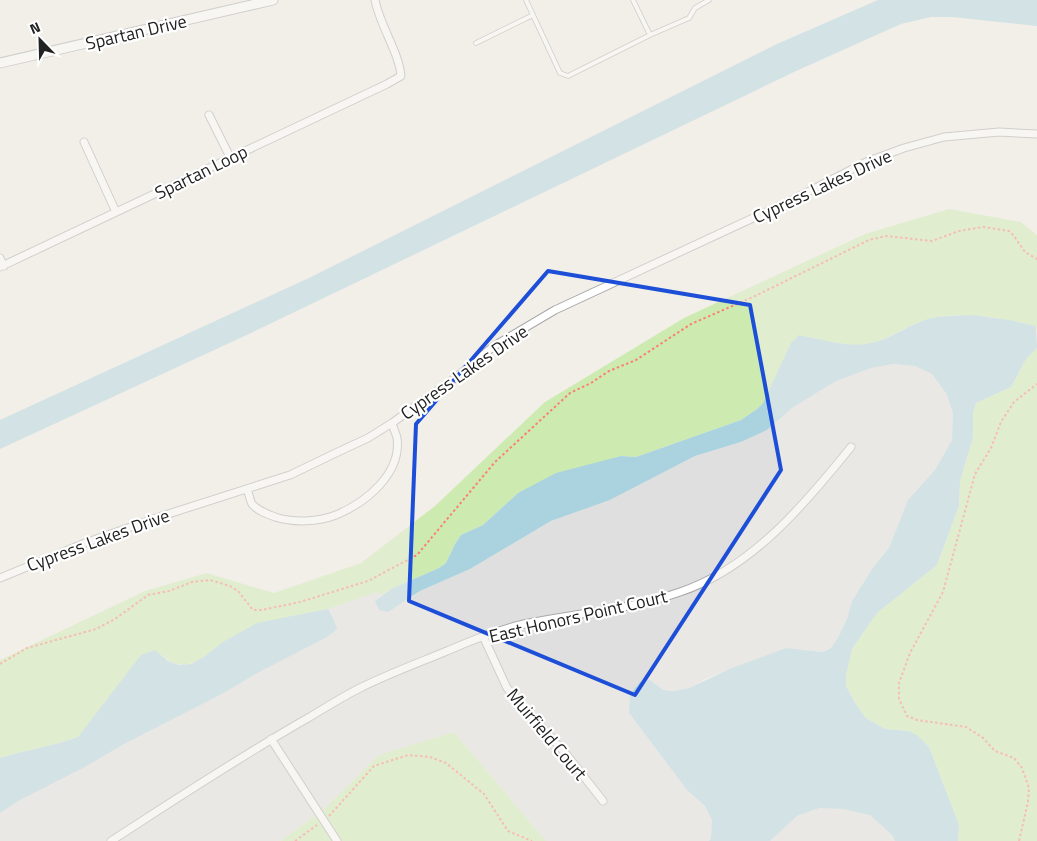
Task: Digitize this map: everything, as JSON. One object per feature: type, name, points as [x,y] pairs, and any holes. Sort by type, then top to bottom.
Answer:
[{"type":"street","name":"Spartan Drive","points":[[0,63],[273,0]]},
{"type":"street","name":"Spartan Loop","points":[[2,266],[401,76],[400,66],[382,25],[375,0]]},
{"type":"street","points":[[209,115],[230,157]]},
{"type":"street","name":"Cypress Lakes Drive","points":[[0,578],[94,540],[290,475],[368,438],[455,378],[494,346],[555,310],[794,199],[866,162],[904,148],[944,137],[999,132],[1037,134]]},
{"type":"street","points":[[84,142],[116,212]]},
{"type":"street","points":[[0,258],[2,266]]},
{"type":"street","points":[[247,489],[252,503],[264,514],[286,521],[315,520],[335,516],[356,505],[376,490],[390,472],[396,456],[397,439],[392,423]]},
{"type":"street","name":"East Honors Point Court","points":[[111,841],[271,739],[360,688],[484,636],[523,624],[595,613],[649,601],[681,592],[708,580],[749,554],[780,528],[816,490],[851,447]]},
{"type":"street","name":"Muirfield Court","points":[[484,636],[507,688],[566,754],[603,801]]},
{"type":"street","points":[[271,739],[337,841]]},
{"type":"lane","points":[[526,0],[560,73],[568,76],[650,35],[689,18],[694,8],[709,0]]},
{"type":"lane","points":[[633,0],[650,35]]},
{"type":"lane","points":[[476,43],[533,15]]},
{"type":"path","points":[[0,664],[27,648],[96,629],[116,619],[148,595],[169,591],[192,582],[210,580],[230,586],[238,591],[253,610],[262,610],[300,602],[368,581],[416,555],[494,462],[570,393],[609,370],[636,360],[691,324],[753,297],[869,240],[886,236],[932,241],[959,232],[983,227],[1008,231],[1014,236],[1025,252],[1037,259]]},
{"type":"path","points":[[1019,841],[1028,802],[1029,788],[1022,768],[1014,758],[995,751],[982,737],[966,727],[917,720],[907,716],[899,699],[899,683],[910,653],[943,592],[975,474],[991,448],[1001,422],[1014,402],[1037,384]]},
{"type":"path","points":[[295,841],[324,821],[374,766],[408,754],[430,757],[446,763],[484,794],[508,831],[532,841]]},
{"type":"highlighted area","points":[[548,271],[750,305],[781,470],[635,695],[409,601],[416,424]]},
{"type":"shaded area","points":[[893,364],[915,366],[932,374],[946,393],[953,413],[952,440],[935,470],[908,500],[889,548],[874,566],[852,601],[847,619],[838,638],[830,649],[822,652],[786,648],[707,678],[689,688],[674,691],[663,690],[629,713],[687,790],[705,806],[712,820],[711,838],[709,841],[546,841],[454,732],[326,807],[281,841],[0,841],[0,813],[20,800],[220,695],[263,670],[333,618],[328,609],[377,592],[382,595],[375,601],[407,601],[420,591],[470,569],[551,521],[610,500],[695,456],[741,442],[767,430],[792,408],[836,381],[871,368]]},
{"type":"shaded area","points":[[819,808],[843,809],[870,815],[892,835],[895,841],[770,841],[797,816]]},
{"type":"green space","points":[[949,209],[1021,222],[1037,235],[1037,330],[1036,326],[1022,323],[965,315],[937,317],[923,321],[881,340],[859,345],[842,344],[799,335],[791,344],[763,403],[741,420],[636,457],[621,456],[518,493],[483,525],[461,535],[446,563],[382,595],[377,592],[328,609],[302,615],[190,664],[173,663],[155,650],[78,737],[0,758],[0,660],[145,591],[207,573],[274,593],[361,563],[435,506],[545,402],[684,318],[865,234]]},
{"type":"green space","points":[[1037,348],[1037,841],[958,841],[959,825],[929,747],[909,731],[885,729],[866,718],[846,686],[846,675],[852,649],[877,613],[937,565],[959,506],[960,481],[973,438],[973,413],[976,403],[1011,387],[1026,359]]},
{"type":"green space","points":[[454,732],[546,841],[281,841],[326,807],[379,755]]},
{"type":"water","points":[[878,0],[1037,0],[1037,26],[952,17],[931,17],[901,24],[796,71],[251,333],[0,449],[0,420],[309,278],[777,44]]},
{"type":"water","points":[[972,315],[1036,326],[1037,348],[1026,359],[1011,387],[976,403],[973,413],[973,438],[960,481],[959,506],[937,565],[877,613],[852,649],[846,675],[846,686],[866,718],[885,729],[909,731],[918,736],[929,747],[959,825],[958,841],[895,841],[892,835],[870,815],[843,809],[819,808],[797,816],[770,841],[709,841],[711,838],[712,820],[705,806],[687,790],[629,713],[630,695],[640,682],[650,680],[663,690],[674,691],[689,688],[732,668],[786,648],[822,652],[830,649],[838,638],[847,619],[852,601],[874,566],[889,548],[908,500],[935,470],[952,440],[953,413],[946,393],[932,374],[915,366],[893,364],[871,368],[836,381],[792,408],[767,430],[741,442],[695,456],[610,500],[551,521],[470,569],[420,591],[388,612],[379,610],[375,601],[391,589],[439,568],[446,563],[461,535],[483,525],[518,493],[556,473],[621,456],[636,457],[741,420],[763,403],[791,343],[799,335],[840,344],[857,345],[880,341],[928,319]]},
{"type":"water","points":[[328,609],[337,629],[327,637],[124,744],[85,767],[20,800],[0,813],[0,758],[78,737],[141,655],[155,650],[168,661],[179,665],[191,664],[204,657],[223,642],[257,623]]}]
